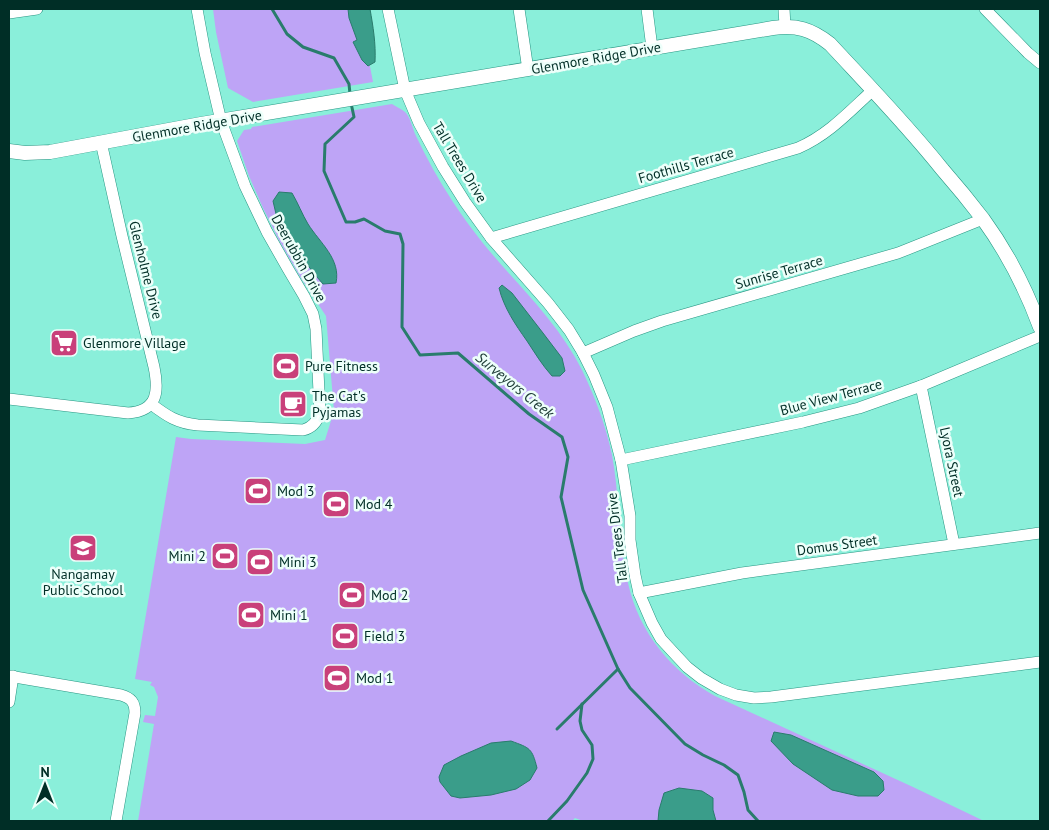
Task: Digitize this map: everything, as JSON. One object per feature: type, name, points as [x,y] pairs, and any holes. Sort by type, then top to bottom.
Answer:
[{"type":"street","points":[[9,13],[37,9]]},
{"type":"street","name":"Deerubbin Drive","points":[[151,404],[182,423],[303,430],[313,426],[319,416],[320,409],[313,314],[261,220],[245,186],[221,121],[197,9]]},
{"type":"street","name":"Tall Trees Drive","points":[[388,9],[405,90],[419,123],[443,167],[491,238],[569,330],[594,375],[607,407],[621,460],[630,516],[631,549],[639,593],[661,639],[687,667],[720,689],[736,695],[754,698],[1040,662]]},
{"type":"street","points":[[519,9],[528,70]]},
{"type":"street","points":[[647,9],[652,48]]},
{"type":"street","points":[[784,9],[785,26]]},
{"type":"street","points":[[985,9],[1028,53],[1040,62]]},
{"type":"street","name":"Glenmore Ridge Drive","points":[[9,151],[37,153],[785,26],[802,29],[830,44],[914,134],[983,219],[997,240],[1032,306],[1040,327]]},
{"type":"street","name":"Foothills Terrace","points":[[491,238],[798,148],[826,133],[873,90]]},
{"type":"street","name":"Glenholme Drive","points":[[101,142],[157,379],[157,391],[151,404]]},
{"type":"street","name":"Sunrise Terrace","points":[[583,353],[618,337],[662,321],[898,253],[983,219]]},
{"type":"street","name":"Blue View Terrace","points":[[621,460],[802,422],[859,408],[921,386],[1040,336]]},
{"type":"street","name":"Lyora Street","points":[[921,386],[954,544]]},
{"type":"street","points":[[9,398],[128,413],[139,411],[151,404]]},
{"type":"street","name":"Domus Street","points":[[639,593],[742,573],[1040,533]]},
{"type":"street","points":[[9,702],[11,676],[121,695],[132,700],[135,707],[116,821]]},
{"type":"shaded area","points":[[213,9],[359,9],[373,82],[253,102],[228,88]]},
{"type":"shaded area","points":[[392,104],[407,114],[433,170],[463,217],[495,258],[561,335],[582,370],[600,412],[612,455],[622,551],[633,601],[649,634],[671,663],[699,686],[715,696],[984,821],[583,821],[575,818],[572,821],[138,821],[154,724],[143,722],[145,715],[155,716],[158,697],[154,687],[150,685],[152,682],[135,679],[176,437],[305,444],[325,440],[334,411],[326,316],[280,242],[249,176],[237,141],[244,130],[251,129],[252,127]]},
{"type":"water","points":[[348,9],[370,9],[375,42],[375,62],[368,66],[362,60],[353,42],[357,40],[349,18]]},
{"type":"water","points":[[279,192],[292,193],[308,224],[333,259],[337,274],[336,283],[323,284],[304,260],[290,234],[284,232],[286,228],[276,214],[273,201]]},
{"type":"water","points":[[502,285],[512,293],[562,358],[565,371],[560,376],[552,376],[548,372],[514,322],[501,295],[499,288]]},
{"type":"water","points":[[774,732],[791,735],[874,772],[883,781],[884,790],[878,796],[858,796],[832,790],[793,764],[771,741]]},
{"type":"water","points":[[511,741],[522,745],[532,753],[537,768],[530,780],[516,789],[491,795],[460,798],[451,796],[440,782],[439,777],[444,765],[491,743]]},
{"type":"water","points":[[679,788],[702,791],[713,798],[713,810],[716,821],[658,821],[664,793]]},
{"type":"waterway","name":"Surveyors Creek","points":[[272,9],[287,34],[303,47],[334,58],[349,84],[350,94]]},
{"type":"waterway","name":"Surveyors Creek","points":[[351,103],[354,117],[325,144],[324,171],[346,222],[364,219],[385,231],[400,234],[403,244],[402,327],[420,355],[458,353],[529,414],[562,437],[568,457],[561,497],[583,590],[618,669],[630,688],[685,744],[724,765],[738,775],[748,810],[758,821]]},
{"type":"waterway","points":[[557,729],[618,669]]},
{"type":"waterway","points":[[548,821],[567,801],[587,773],[593,759],[592,745],[582,730],[580,721],[582,704]]},
{"type":"place","name":"Glenmore Village","points":[[64,343]]},
{"type":"place","name":"Pure Fitness","points":[[286,366]]},
{"type":"place","name":"The Cat's Pyjamas","points":[[293,404]]},
{"type":"place","name":"Mod 3","points":[[258,491]]},
{"type":"place","name":"Mod 4","points":[[336,504]]},
{"type":"place","name":"Nangamay Public School","points":[[83,548]]},
{"type":"place","name":"Mini 2","points":[[225,556]]},
{"type":"place","name":"Mini 3","points":[[260,562]]},
{"type":"place","name":"Mod 2","points":[[352,595]]},
{"type":"place","name":"Mini 1","points":[[251,615]]},
{"type":"place","name":"Field 3","points":[[345,636]]},
{"type":"place","name":"Mod 1","points":[[337,678]]}]
